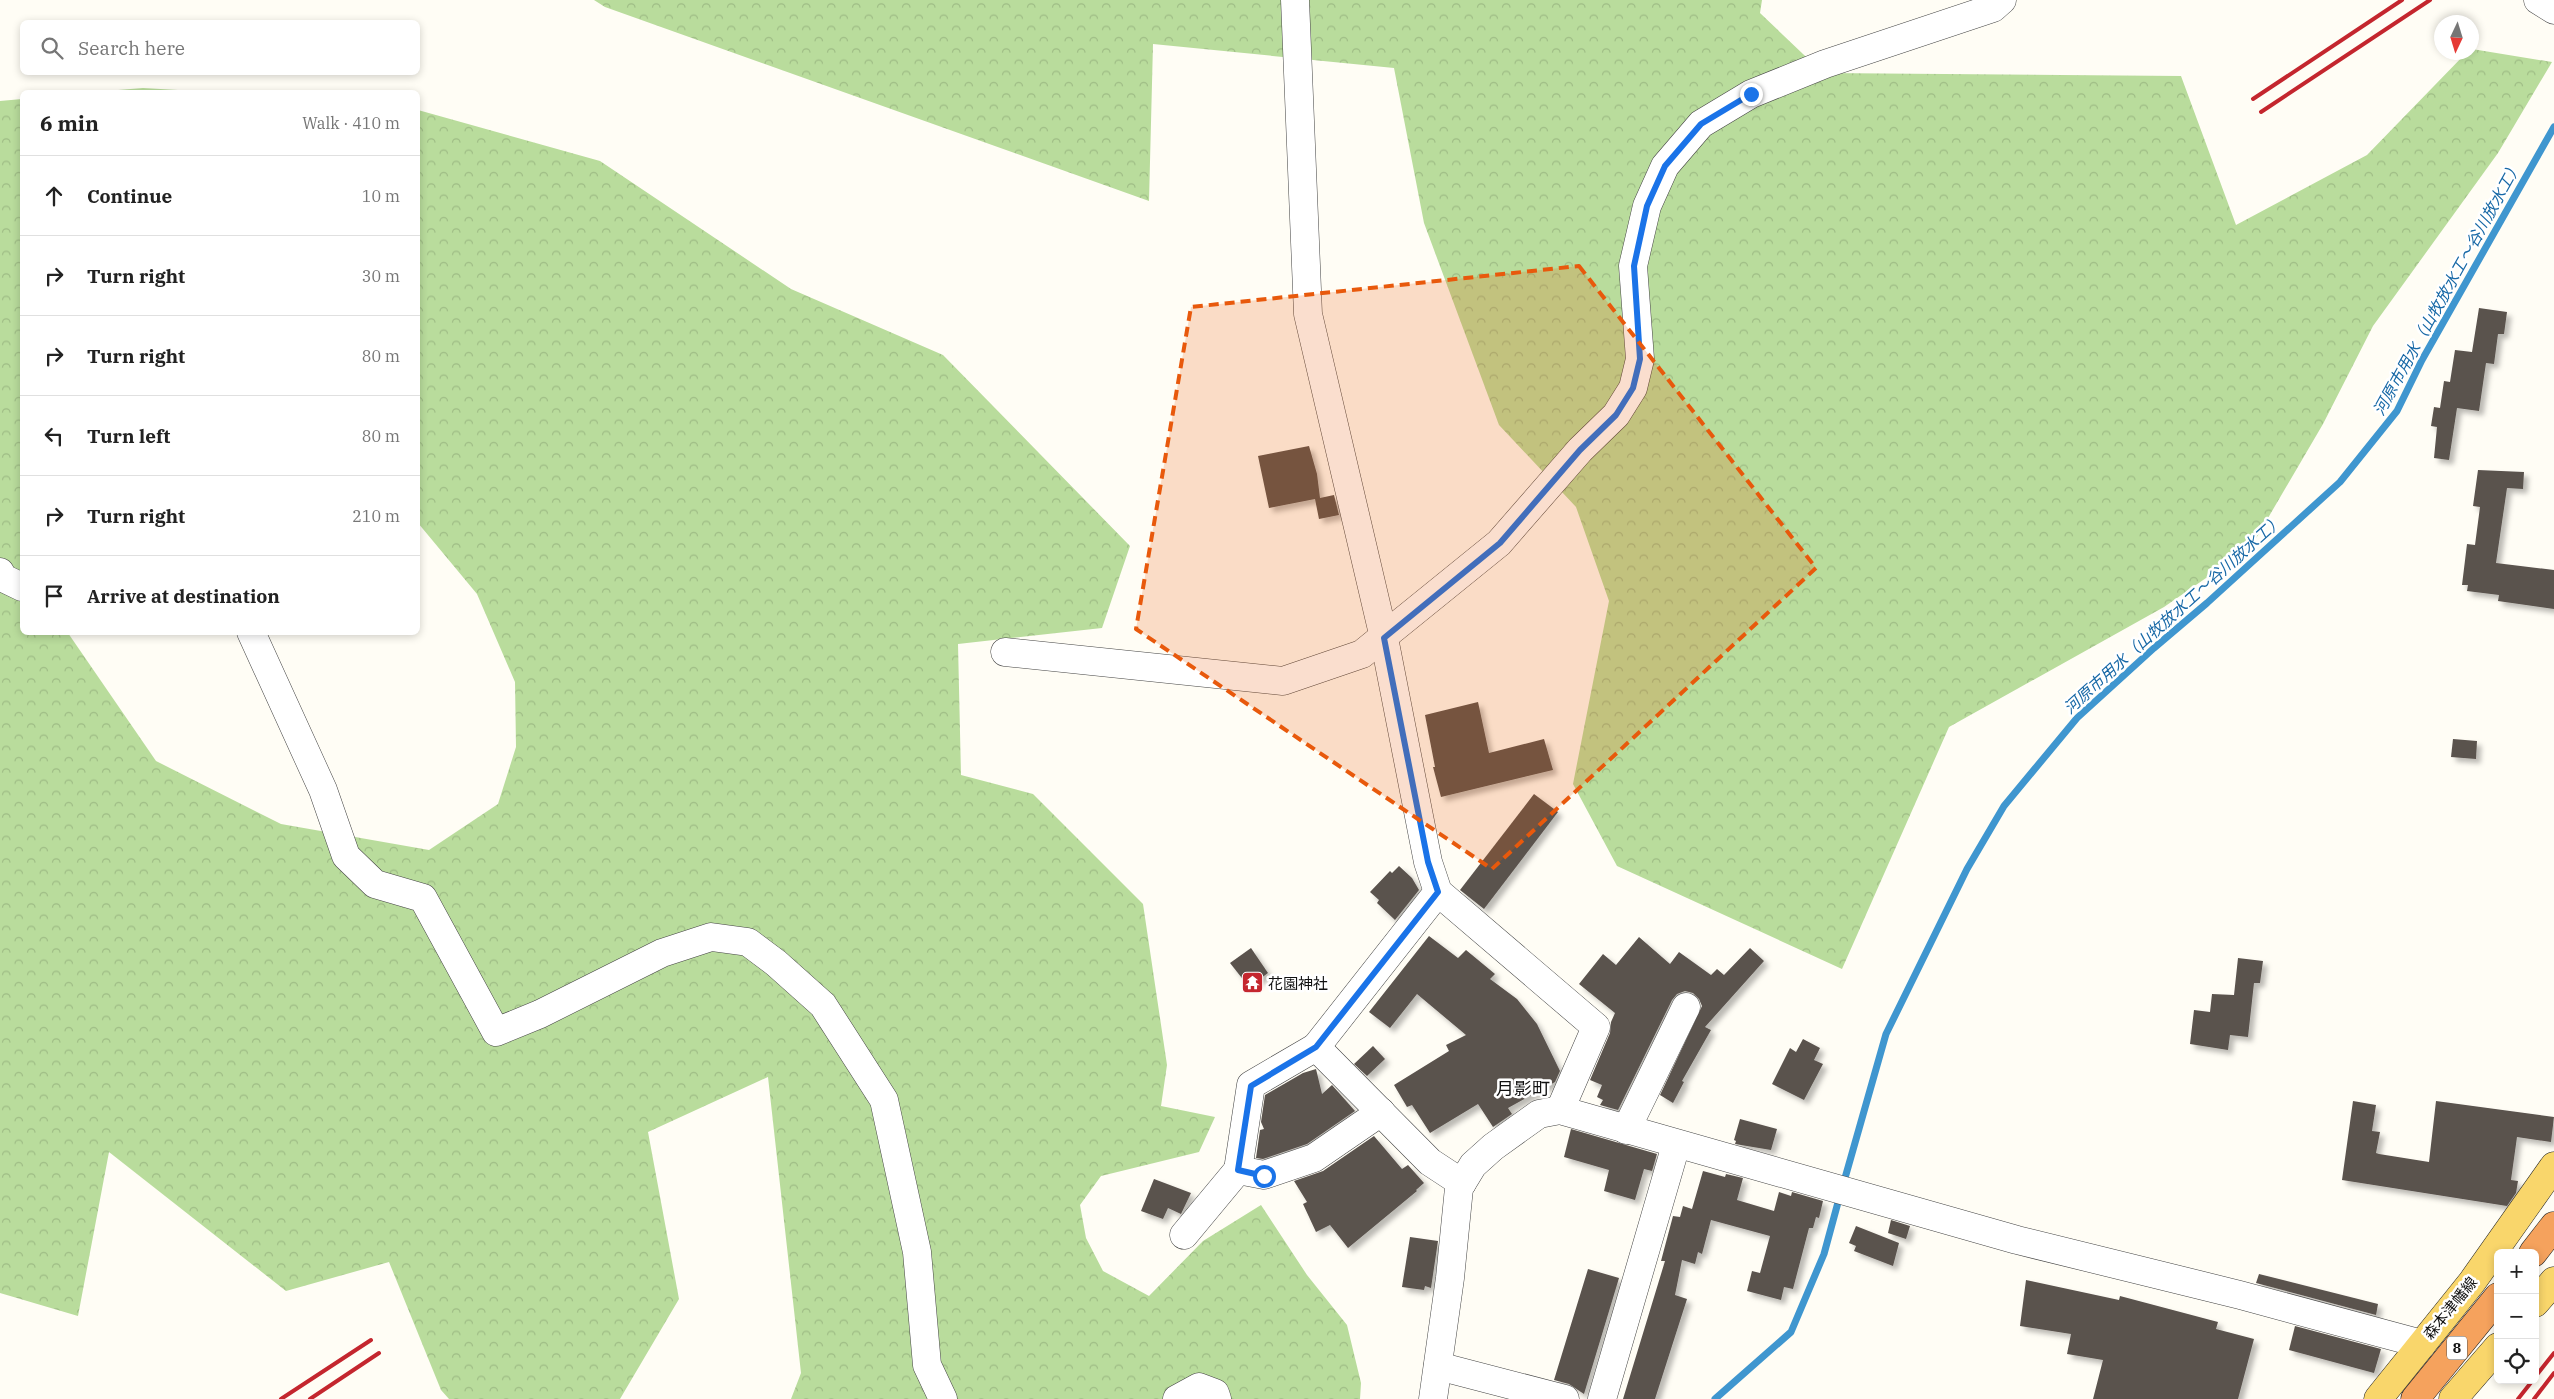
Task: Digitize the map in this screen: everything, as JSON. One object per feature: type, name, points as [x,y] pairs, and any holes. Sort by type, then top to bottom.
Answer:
[{"type":"highway","points":[[2536,1249],[2554,1226]]},
{"type":"highway","name":"8","points":[[2415,1399],[2494,1302]]},
{"type":"main road","name":"森本津幡線","points":[[2378,1399],[2472,1282],[2554,1166]]},
{"type":"main road","points":[[2539,1298],[2554,1281]]},
{"type":"main road","points":[[2453,1399],[2494,1352]]},
{"type":"street","points":[[1295,0],[1308,314],[1384,638],[1428,862],[1438,892],[1596,1027],[1560,1110]]},
{"type":"street","points":[[1005,652],[1283,681],[1362,654],[1500,543],[1580,450],[1616,415],[1633,388],[1640,359],[1634,266],[1647,206],[1665,166],[1701,124],[1751,94],[1825,64],[1993,8],[2002,0]]},
{"type":"street","points":[[2538,0],[2554,10]]},
{"type":"street","points":[[0,572],[3,578],[20,586]]},
{"type":"street","points":[[252,635],[323,790],[346,856],[375,884],[423,898],[496,1032],[540,1014],[662,953],[711,937],[748,942],[823,1005],[884,1100],[917,1252],[928,1365],[942,1399]]},
{"type":"street","points":[[1184,1235],[1238,1170],[1251,1086],[1316,1047],[1438,892]]},
{"type":"street","points":[[1626,1130],[1686,1007]]},
{"type":"street","points":[[1316,1047],[1430,1162],[1462,1183]]},
{"type":"street","points":[[1433,1399],[1450,1278],[1459,1188],[1473,1165],[1493,1147],[1540,1114],[1560,1110],[1676,1145],[2017,1240],[2240,1295],[2422,1344]]},
{"type":"street","points":[[1238,1170],[1264,1176],[1314,1158],[1381,1112]]},
{"type":"street","points":[[1602,1399],[1676,1145]]},
{"type":"street","points":[[1438,1366],[1566,1399]]},
{"type":"street","points":[[1177,1399],[1199,1387],[1215,1393],[1217,1399]]},
{"type":"highlighted area","points":[[1579,266],[1816,568],[1492,869],[1136,629],[1191,307]]},
{"type":"green space","points":[[594,0],[1762,0],[1760,13],[1823,73],[2181,76],[2236,225],[2367,155],[2459,60],[2479,60],[2479,50],[2552,62],[2498,153],[2373,326],[2323,424],[2251,547],[2164,607],[1949,727],[1842,969],[1617,866],[1573,784],[1609,601],[1576,507],[1499,425],[1424,223],[1394,68],[1153,44],[1149,201],[605,7]]},
{"type":"green space","points":[[143,88],[178,90],[118,90]]},
{"type":"green space","points":[[20,99],[20,635],[69,635],[156,761],[281,824],[429,850],[498,804],[516,747],[515,682],[477,594],[420,525],[420,111],[600,161],[791,289],[943,355],[1130,546],[1102,628],[958,644],[961,775],[1033,794],[1143,904],[1167,1065],[1161,1106],[1215,1117],[1199,1152],[1101,1176],[1080,1205],[1086,1238],[1103,1271],[1149,1296],[1203,1241],[1261,1205],[1307,1275],[1347,1325],[1361,1383],[1360,1399],[791,1399],[801,1373],[768,1077],[648,1132],[679,1299],[620,1399],[449,1399],[441,1390],[389,1262],[286,1291],[109,1152],[78,1316],[0,1293],[0,101]]},
{"type":"building","points":[[2479,308],[2507,312],[2504,334],[2498,334],[2494,364],[2486,363],[2479,411],[2457,408],[2449,460],[2434,458],[2437,427],[2431,426],[2434,407],[2440,408],[2444,381],[2450,382],[2455,350],[2472,352]]},
{"type":"building","points":[[1309,446],[1317,474],[1320,498],[1334,495],[1339,515],[1319,519],[1315,499],[1269,508],[1258,456]]},
{"type":"building","points":[[2478,470],[2524,472],[2523,489],[2507,488],[2496,563],[2554,570],[2554,609],[2498,601],[2499,595],[2467,591],[2468,585],[2462,585],[2467,544],[2475,545],[2480,507],[2473,506]]},
{"type":"building","points":[[1478,702],[1489,753],[1544,739],[1553,770],[1441,797],[1433,767],[1435,767],[1425,715]]},
{"type":"building","points":[[2453,739],[2477,741],[2476,759],[2451,757]]},
{"type":"building","points":[[1534,794],[1558,812],[1484,909],[1460,890]]},
{"type":"building","points":[[1399,866],[1412,878],[1419,890],[1395,920],[1377,903],[1379,900],[1370,892],[1390,871],[1392,873]]},
{"type":"building","points":[[1429,936],[1458,958],[1466,950],[1495,974],[1490,979],[1517,999],[1537,1024],[1560,1071],[1555,1082],[1508,1108],[1512,1114],[1493,1127],[1478,1104],[1430,1133],[1412,1105],[1407,1107],[1394,1085],[1449,1051],[1446,1045],[1466,1035],[1417,994],[1390,1028],[1369,1012]]},
{"type":"building","points":[[1639,937],[1670,964],[1679,952],[1711,975],[1717,969],[1724,975],[1750,948],[1764,961],[1705,1027],[1711,1030],[1682,1081],[1684,1082],[1673,1103],[1660,1095],[1702,1006],[1699,999],[1693,993],[1685,991],[1677,994],[1672,1000],[1618,1110],[1600,1105],[1603,1100],[1597,1097],[1602,1085],[1590,1080],[1610,1033],[1611,1022],[1615,1013],[1579,984],[1603,954],[1616,965]]},
{"type":"building","points":[[1251,948],[1268,973],[1249,987],[1230,963]]},
{"type":"building","points":[[2238,958],[2263,961],[2260,983],[2254,983],[2248,1037],[2230,1035],[2228,1050],[2190,1044],[2194,1010],[2210,1012],[2212,994],[2234,995]]},
{"type":"building","points":[[1803,1039],[1820,1048],[1814,1060],[1823,1064],[1804,1100],[1772,1084],[1790,1048],[1796,1052]]},
{"type":"building","points":[[1373,1046],[1385,1059],[1367,1076],[1354,1064]]},
{"type":"building","points":[[1316,1069],[1322,1094],[1332,1085],[1355,1111],[1307,1144],[1263,1159],[1256,1158],[1260,1130],[1264,1129],[1261,1122],[1265,1095],[1303,1073]]},
{"type":"building","points":[[2353,1101],[2376,1105],[2372,1131],[2380,1132],[2376,1153],[2379,1154],[2429,1162],[2436,1101],[2554,1117],[2551,1142],[2517,1137],[2511,1180],[2518,1181],[2516,1193],[2507,1206],[2342,1180]]},
{"type":"building","points":[[1740,1119],[1777,1129],[1771,1150],[1735,1144],[1736,1141],[1734,1140]]},
{"type":"building","points":[[1571,1129],[1657,1154],[1652,1171],[1644,1169],[1635,1200],[1604,1191],[1609,1170],[1564,1157]]},
{"type":"building","points":[[1374,1136],[1402,1169],[1408,1165],[1424,1183],[1417,1191],[1348,1248],[1330,1225],[1316,1232],[1303,1204],[1307,1202],[1294,1181],[1323,1171]]},
{"type":"building","points":[[1703,1171],[1725,1177],[1726,1174],[1743,1178],[1737,1200],[1774,1211],[1779,1192],[1791,1196],[1792,1192],[1823,1201],[1819,1218],[1816,1217],[1813,1228],[1809,1228],[1793,1289],[1784,1287],[1781,1300],[1747,1291],[1752,1271],[1760,1273],[1770,1236],[1711,1220],[1702,1254],[1698,1252],[1695,1264],[1682,1260],[1675,1295],[1687,1299],[1655,1399],[1623,1399],[1665,1261],[1661,1261],[1673,1216],[1680,1217],[1683,1206],[1692,1209]]},
{"type":"building","points":[[1154,1179],[1191,1193],[1181,1214],[1168,1208],[1163,1219],[1141,1211]]},
{"type":"building","points":[[1891,1220],[1910,1226],[1906,1239],[1888,1233]]},
{"type":"building","points":[[1856,1226],[1899,1243],[1893,1266],[1854,1251],[1856,1246],[1849,1243]]},
{"type":"building","points":[[1410,1237],[1438,1241],[1431,1288],[1425,1286],[1424,1290],[1402,1287]]},
{"type":"building","points":[[1588,1269],[1619,1278],[1584,1394],[1569,1384],[1554,1380]]},
{"type":"building","points":[[2259,1274],[2378,1304],[2376,1315],[2256,1283]]},
{"type":"building","points":[[2026,1280],[2119,1300],[2120,1296],[2218,1322],[2216,1329],[2254,1339],[2238,1399],[2093,1399],[2103,1360],[2067,1354],[2071,1334],[2020,1326]]},
{"type":"building","points":[[2295,1326],[2381,1349],[2374,1373],[2289,1350]]},
{"type":"waterway","name":"河原市用水（山牧放水工～谷川放水工）","points":[[1843,1185],[1886,1034],[1967,869],[2004,806],[2077,718],[2340,482],[2397,411],[2422,360],[2554,127]]},
{"type":"waterway","name":"河原市用水（山牧放水工～谷川放水工）","points":[[1715,1399],[1791,1332],[1824,1254],[1840,1195]]},
{"type":"railway","points":[[2253,99],[2402,0]]},
{"type":"railway","points":[[2261,112],[2430,0]]},
{"type":"railway","points":[[281,1399],[371,1340]]},
{"type":"railway","points":[[310,1399],[379,1353]]},
{"type":"railway","points":[[2539,1372],[2554,1353]]},
{"type":"railway","points":[[2534,1399],[2554,1373]]},
{"type":"railway","points":[[2518,1399],[2530,1384]]},
{"type":"place","name":"花園神社","points":[[1252,983]]},
{"type":"district","name":"月影町","points":[[1523,1088]]},
{"type":"route","points":[[1264,1176],[1238,1170],[1251,1086],[1316,1047],[1438,892],[1428,862],[1384,638],[1500,543],[1580,450],[1616,415],[1633,388],[1640,359],[1634,266],[1647,206],[1665,166],[1701,124],[1751,94]]}]
